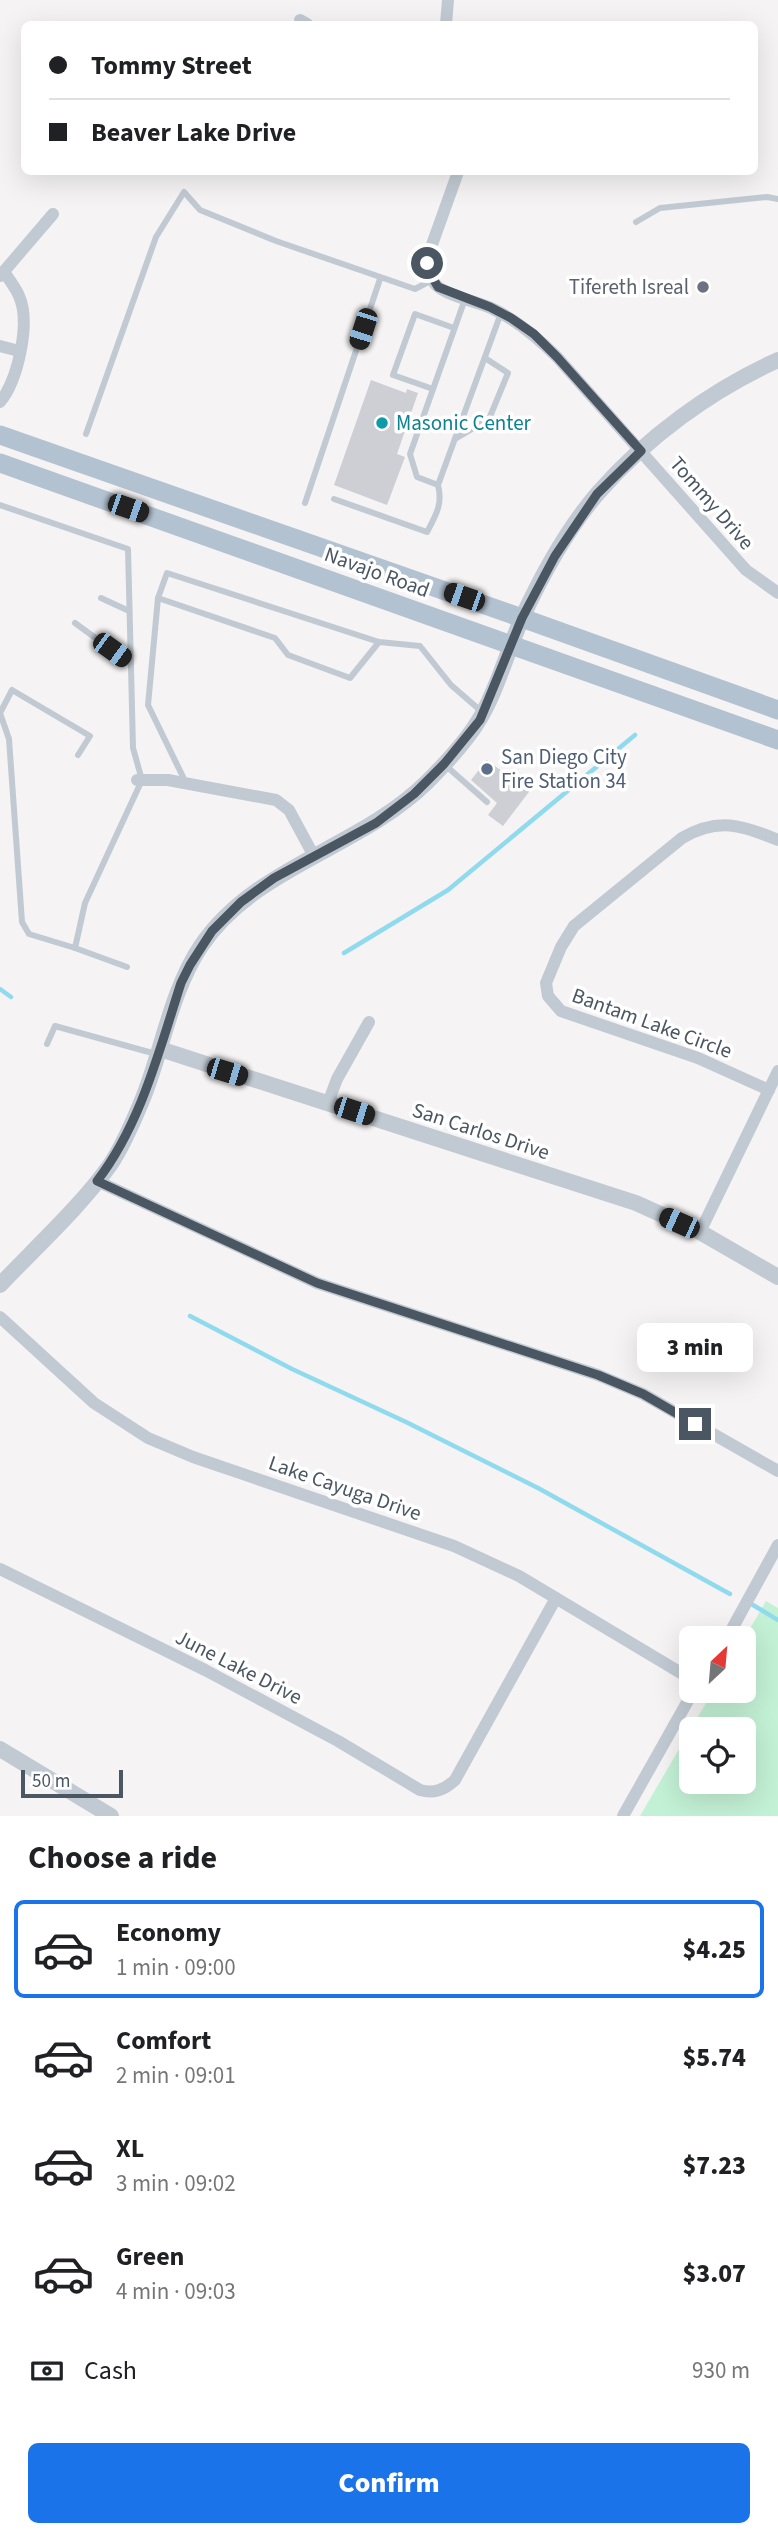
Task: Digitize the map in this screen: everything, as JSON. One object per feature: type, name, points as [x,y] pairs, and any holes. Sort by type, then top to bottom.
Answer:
[{"type":"main road","name":"Navajo Road","points":[[0,435],[778,710]]},
{"type":"main road","name":"Navajo Road","points":[[0,463],[778,740]]},
{"type":"street","points":[[446,21],[448,0]]},
{"type":"street","points":[[432,280],[427,263],[429,253],[456,175]]},
{"type":"street","points":[[0,401],[5,395],[19,352],[24,317],[19,296],[2,275],[53,214]]},
{"type":"street","name":"Tommy Drive","points":[[432,280],[438,287],[501,313],[545,344],[746,570],[778,593]]},
{"type":"street","points":[[0,346],[19,352]]},
{"type":"street","points":[[0,1285],[112,1162],[143,1099],[181,983],[212,931],[257,889],[396,810],[444,764],[480,720],[522,618],[555,556],[597,494],[641,451],[697,405],[778,360]]},
{"type":"street","points":[[140,780],[168,779],[276,800],[289,810],[315,858]]},
{"type":"street","name":"Bantam Lake Circle","points":[[769,1090],[698,1058],[561,1011],[551,1002],[546,990],[548,976],[561,947],[575,926],[682,838],[702,828],[725,825],[748,828],[778,840]]},
{"type":"street","points":[[328,1103],[337,1079],[369,1023]]},
{"type":"street","name":"San Carlos Drive","points":[[159,1052],[328,1103],[636,1203],[700,1232],[778,1277]]},
{"type":"street","points":[[700,1232],[778,1071]]},
{"type":"street","points":[[97,1181],[317,1283],[598,1375],[643,1394],[778,1471]]},
{"type":"street","name":"Lake Cayuga Drive","points":[[0,1317],[94,1403],[148,1438],[193,1457],[454,1546],[520,1576],[679,1672]]},
{"type":"street","points":[[734,1626],[778,1545]]},
{"type":"street","name":"June Lake Drive","points":[[0,1569],[205,1670],[338,1741],[420,1790],[430,1793],[446,1788],[455,1780],[556,1598]]},
{"type":"street","points":[[623,1816],[687,1703]]},
{"type":"street","points":[[1,1751],[111,1816]]},
{"type":"lane","points":[[86,434],[156,237],[184,192],[200,210],[380,279],[415,289],[432,280]]},
{"type":"lane","points":[[636,222],[660,208],[767,197],[778,199]]},
{"type":"lane","points":[[305,503],[380,279]]},
{"type":"lane","points":[[438,485],[417,477],[410,454],[465,298]]},
{"type":"lane","points":[[334,499],[427,532],[440,506],[438,485],[501,313]]},
{"type":"lane","points":[[433,389],[393,375],[415,314],[454,328]]},
{"type":"lane","points":[[455,439],[489,419],[508,373],[485,358]]},
{"type":"lane","points":[[0,505],[128,549],[133,748],[140,780],[85,903],[75,948]]},
{"type":"lane","points":[[186,783],[148,705],[158,598],[167,573],[379,642],[420,646],[451,685],[483,712]]},
{"type":"lane","points":[[101,598],[129,611]]},
{"type":"lane","points":[[158,598],[275,638],[288,655],[350,678],[379,642]]},
{"type":"lane","points":[[75,624],[131,664]]},
{"type":"lane","points":[[78,755],[90,736],[12,690],[0,713],[9,739],[22,922],[29,934],[127,967]]},
{"type":"lane","points":[[444,764],[487,802]]},
{"type":"lane","points":[[47,1044],[55,1026],[159,1052]]},
{"type":"green space","points":[[766,1601],[778,1608],[778,1816],[640,1816],[679,1749],[679,1794],[756,1794],[756,1717],[698,1717],[706,1703],[756,1703],[756,1626],[752,1626]]},
{"type":"building","name":"Masonic Center","points":[[371,380],[406,393],[407,389],[418,393],[397,454],[405,457],[387,505],[334,485]]},
{"type":"building","points":[[487,760],[515,781],[521,773],[535,784],[503,826],[488,815],[497,803],[471,780]]},
{"type":"waterway","points":[[344,953],[448,890],[635,735]]},
{"type":"waterway","points":[[0,989],[11,997]]},
{"type":"waterway","points":[[190,1316],[292,1369],[538,1488],[730,1594]]},
{"type":"waterway","points":[[753,1605],[778,1620]]},
{"type":"place","name":"Tifereth Isreal","points":[[703,287]]},
{"type":"place","name":"Masonic Center","points":[[382,423]]},
{"type":"place","name":"San Diego City Fire Station 34","points":[[487,769]]},
{"type":"route","points":[[427,263],[432,280],[438,287],[490,307],[534,334],[641,451],[597,494],[555,556],[522,618],[480,720],[444,764],[396,810],[257,889],[226,916],[200,947],[181,983],[143,1099],[112,1162],[97,1181],[317,1283],[598,1375],[643,1394],[695,1424]]}]
